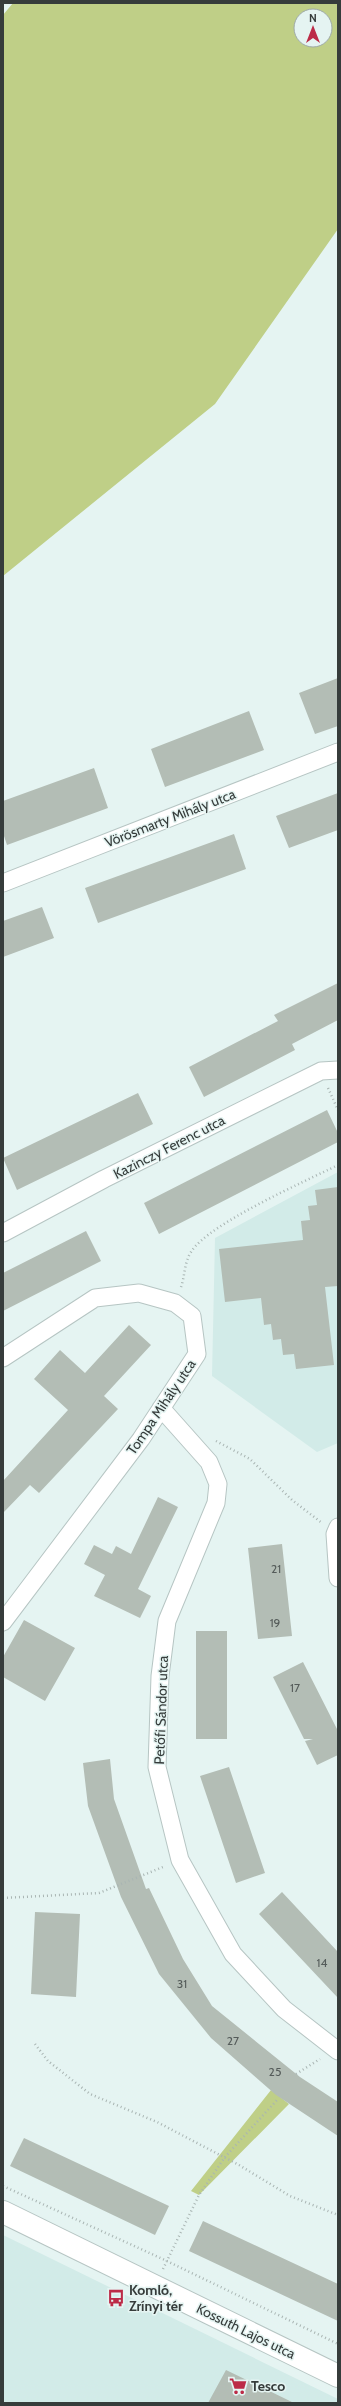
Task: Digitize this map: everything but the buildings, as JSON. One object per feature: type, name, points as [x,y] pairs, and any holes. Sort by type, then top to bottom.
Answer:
[{"type":"main road","name":"Kossuth Lajos utca","points":[[3,2212],[338,2376]]},
{"type":"street","name":"Vörösmarty Mihály utca","points":[[3,883],[338,752]]},
{"type":"street","name":"Kazinczy Ferenc utca","points":[[3,1233],[104,1179],[320,1071],[338,1070]]},
{"type":"street","name":"Tompa Mihály utca","points":[[3,1358],[95,1298],[139,1293],[175,1303],[192,1316],[196,1354],[141,1439],[3,1622]]},
{"type":"street","name":"Petőfi Sándor utca","points":[[161,1408],[209,1462],[218,1484],[216,1503],[167,1621],[160,1676],[158,1767],[180,1860],[233,1954],[284,2009],[337,2050]]},
{"type":"street","points":[[337,1531],[338,1578]]},
{"type":"path","points":[[320,1071],[338,1110]]},
{"type":"path","points":[[175,1303],[191,1251],[212,1230],[338,1165]]},
{"type":"path","points":[[209,1438],[250,1459],[292,1500],[337,1531]]},
{"type":"path","points":[[3,1898],[99,1893],[180,1860]]},
{"type":"path","points":[[35,2044],[48,2061],[90,2094],[157,2122],[225,2157],[290,2196],[338,2215]]},
{"type":"path","points":[[296,2074],[337,2050]]},
{"type":"path","points":[[154,2285],[197,2199],[225,2157],[277,2100]]},
{"type":"path","points":[[3,2186],[167,2261],[338,2344]]},
{"type":"shaded area","points":[[338,1172],[338,1443],[317,1452],[212,1376],[215,1238]]},
{"type":"shaded area","points":[[3,2235],[338,2399],[338,2403],[3,2403]]},
{"type":"green space","points":[[13,3],[338,3],[338,229],[215,404],[3,576],[3,15]]},
{"type":"green space","points":[[271,2090],[289,2104],[199,2195],[191,2191]]},
{"type":"place","name":"Komló, Zrínyi tér","points":[[116,2298]]},
{"type":"place","name":"Tesco","points":[[238,2386]]}]
